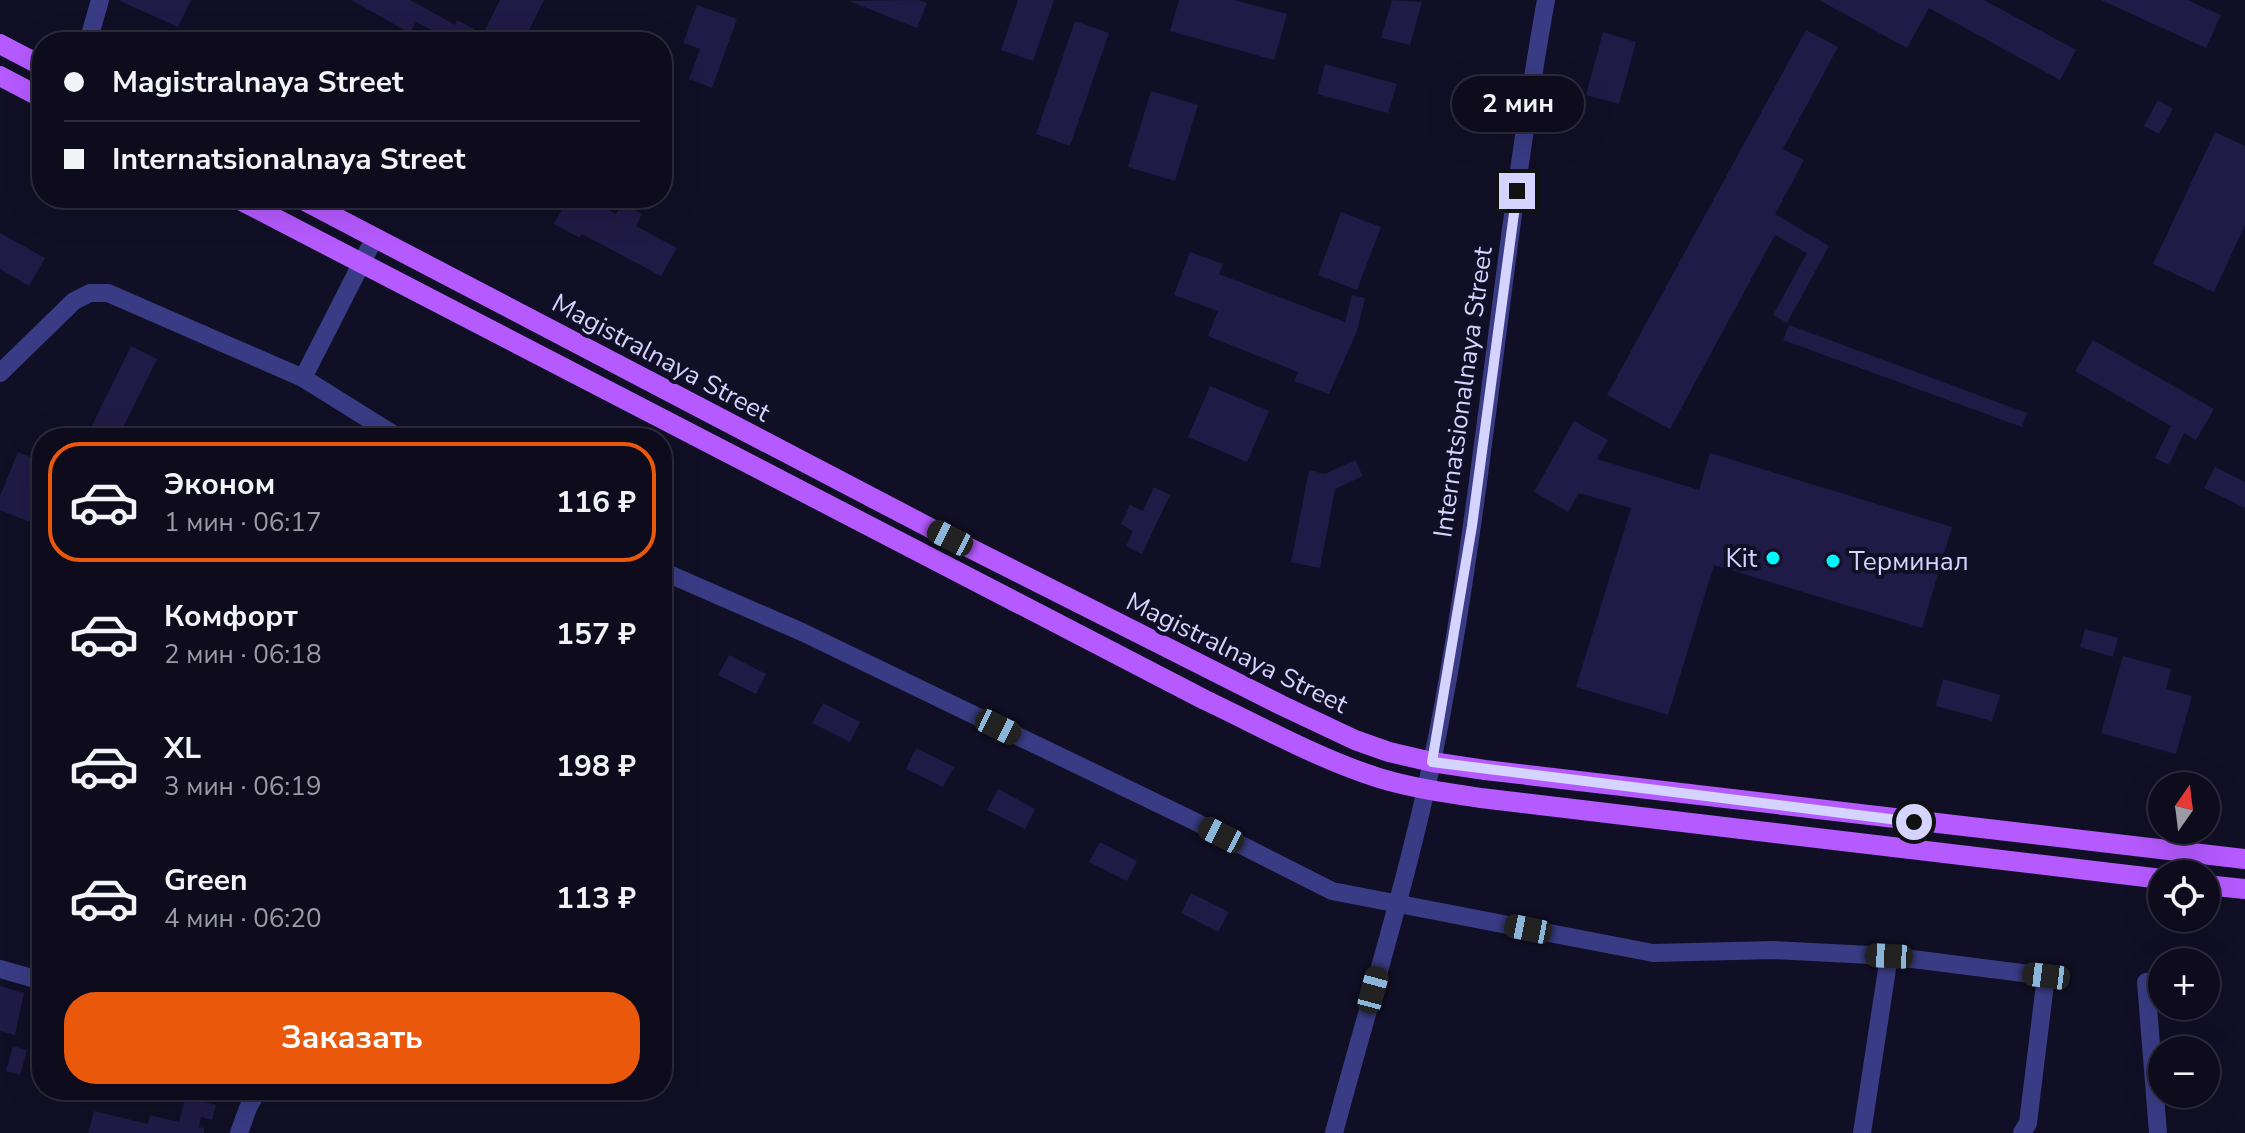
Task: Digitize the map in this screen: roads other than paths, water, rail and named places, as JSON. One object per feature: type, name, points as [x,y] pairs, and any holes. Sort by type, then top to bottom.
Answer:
[{"type":"main road","points":[[0,44],[32,61]]},
{"type":"main road","points":[[0,76],[32,93]]},
{"type":"main road","name":"Magistralnaya Street","points":[[255,208],[1205,700],[1344,765],[1380,778],[1427,790],[2148,877]]},
{"type":"main road","name":"Magistralnaya Street","points":[[318,208],[934,530],[1224,677],[1355,740],[1389,752],[1432,762],[1812,811],[2245,859]]},
{"type":"main road","points":[[2220,886],[2245,889]]},
{"type":"street","points":[[91,32],[100,0]]},
{"type":"street","name":"Internatsionalnaya Street","points":[[1334,1133],[1427,790],[1472,526],[1519,170],[1546,0]]},
{"type":"street","points":[[303,378],[375,237]]},
{"type":"street","points":[[0,373],[74,301],[90,293],[108,293],[303,378],[383,428]]},
{"type":"street","points":[[672,575],[802,632],[1332,891],[1653,953],[1774,950],[1889,956],[2046,976],[2028,1123],[2022,1133]]},
{"type":"street","points":[[1862,1133],[1889,956]]},
{"type":"street","points":[[0,969],[32,978]]},
{"type":"street","points":[[2146,982],[2158,1133]]},
{"type":"street","points":[[239,1133],[252,1100]]},
{"type":"place","name":"Kit","points":[[1773,558]]},
{"type":"place","name":"Терминал","points":[[1833,561]]}]
